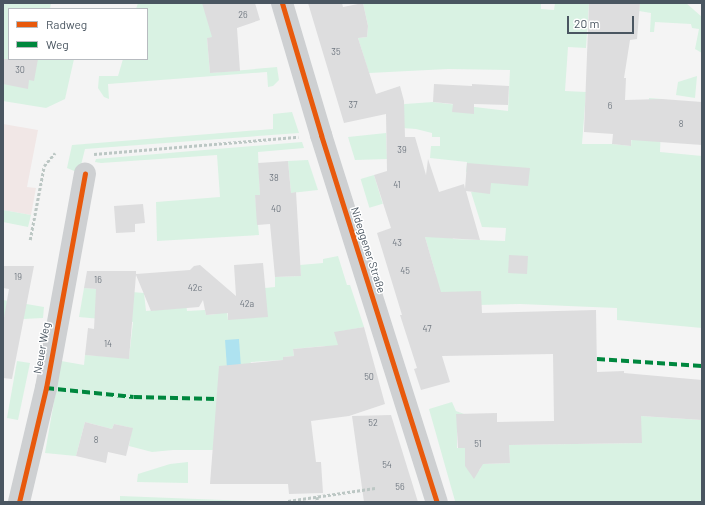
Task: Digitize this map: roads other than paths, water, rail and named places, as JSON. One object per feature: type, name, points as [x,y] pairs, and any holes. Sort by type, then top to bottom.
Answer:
[{"type":"street","name":"Nideggener Straße","points":[[282,3],[321,136],[437,502]]},
{"type":"street","name":"Neuer Weg","points":[[18,502],[46,388],[80,196],[88,164]]},
{"type":"water","points":[[239,339],[241,367],[227,368],[225,340]]}]
